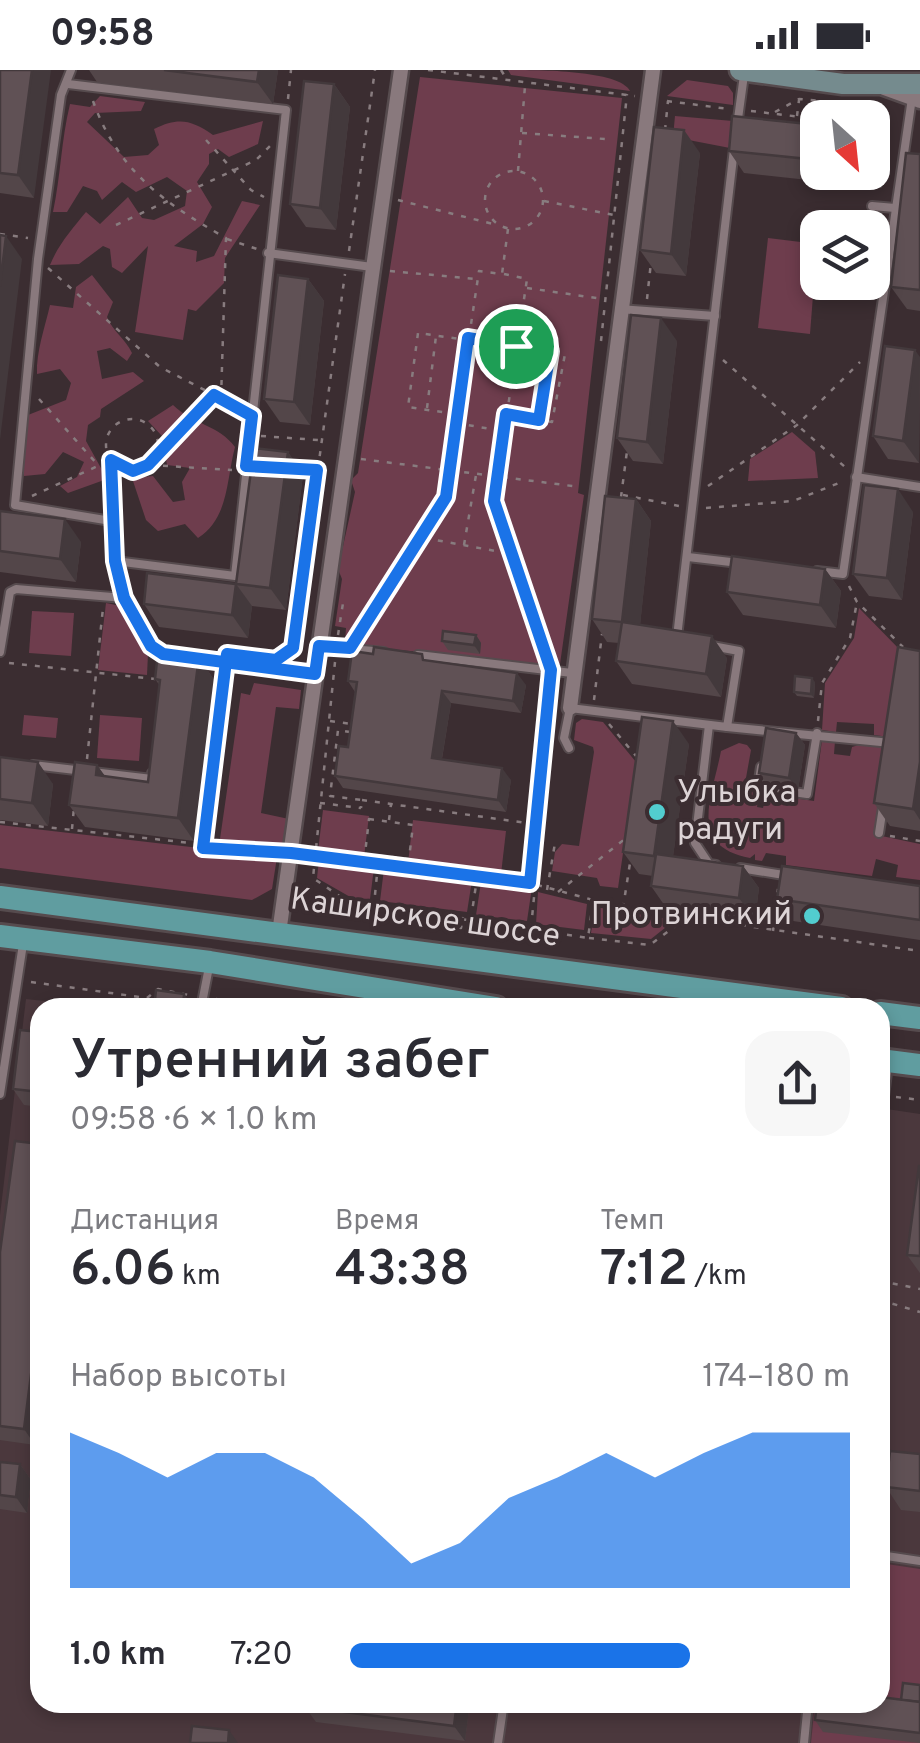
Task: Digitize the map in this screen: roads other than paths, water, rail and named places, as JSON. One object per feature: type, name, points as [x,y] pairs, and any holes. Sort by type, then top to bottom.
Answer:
[{"type":"main road","points":[[742,70],[916,92]]},
{"type":"main road","name":"Каширское шоссе","points":[[0,898],[768,998]]},
{"type":"main road","points":[[12,938],[210,962],[434,998]]},
{"type":"main road","points":[[890,1014],[920,1018]]},
{"type":"main road","points":[[890,1061],[920,1065]]},
{"type":"street","points":[[280,932],[319,646],[378,269],[402,70]]},
{"type":"street","points":[[570,708],[653,70]]},
{"type":"lane","points":[[71,70],[61,95],[38,259],[15,505],[111,522],[124,598],[151,646],[163,654],[315,674]]},
{"type":"lane","points":[[692,642],[676,640],[742,70]]},
{"type":"lane","points":[[68,84],[286,110],[235,576],[115,561]]},
{"type":"lane","points":[[804,570],[842,574],[895,208],[916,92]]},
{"type":"lane","points":[[872,206],[895,208]]},
{"type":"lane","points":[[268,253],[378,269]]},
{"type":"lane","points":[[619,309],[715,316]]},
{"type":"lane","points":[[856,477],[920,487]]},
{"type":"lane","points":[[688,557],[746,563]]},
{"type":"lane","points":[[0,652],[10,592],[16,589],[124,598]]},
{"type":"lane","points":[[708,645],[739,651],[727,727]]},
{"type":"lane","points":[[319,646],[387,652]]},
{"type":"lane","points":[[162,680],[163,654]]},
{"type":"lane","points":[[405,654],[572,674]]},
{"type":"lane","points":[[570,748],[564,738],[570,708],[892,743]]},
{"type":"lane","points":[[709,725],[695,843],[710,864],[796,876]]},
{"type":"lane","points":[[889,761],[895,725]]},
{"type":"lane","points":[[767,732],[758,787],[807,794],[817,733]]},
{"type":"lane","points":[[23,764],[152,780],[154,760]]},
{"type":"lane","points":[[879,834],[884,797]]},
{"type":"lane","points":[[0,1094],[18,980],[12,938]]},
{"type":"lane","points":[[203,998],[210,962]]},
{"type":"lane","points":[[890,1558],[920,1562]]},
{"type":"lane","points":[[498,1743],[502,1713]]},
{"type":"lane","points":[[804,1743],[807,1713]]},
{"type":"place","name":"Улыбка радуги","points":[[657,812]]},
{"type":"place","name":"Протвинский","points":[[812,916]]}]
